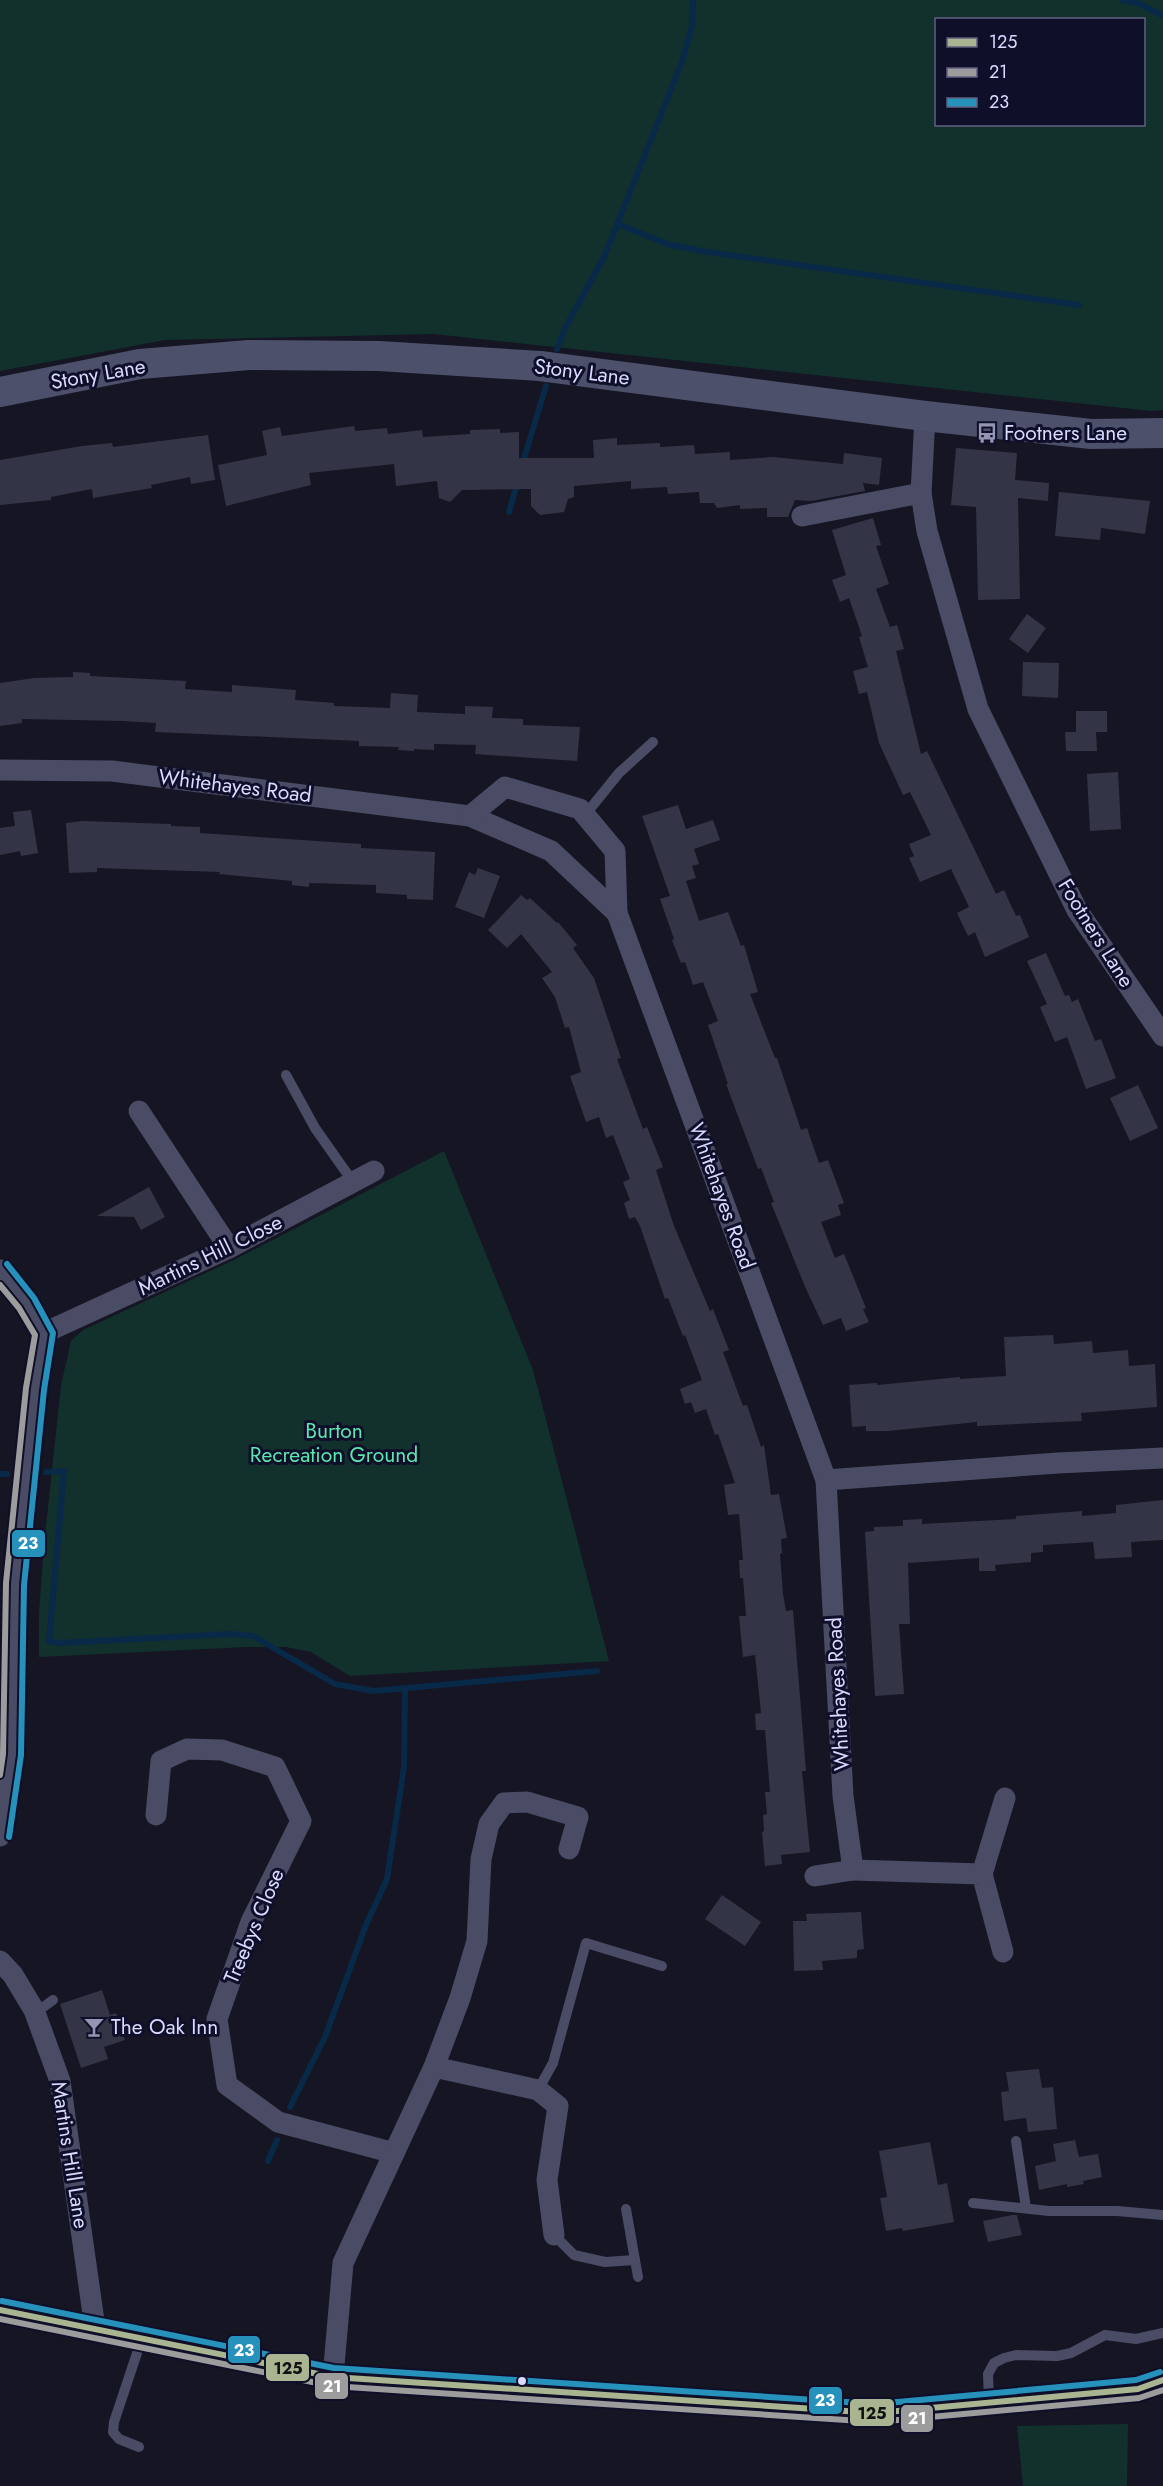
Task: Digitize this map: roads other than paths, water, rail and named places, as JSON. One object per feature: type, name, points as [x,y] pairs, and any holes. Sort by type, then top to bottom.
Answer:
[{"type":"main road","name":"Stony Lane","points":[[0,392],[151,363],[249,355],[379,356],[540,366],[925,416],[1091,434],[1163,433]]},
{"type":"street","name":"Footners Lane","points":[[925,416],[921,493],[927,531],[978,710],[1077,910],[1163,1036]]},
{"type":"street","points":[[802,516],[921,493]]},
{"type":"street","name":"Whitehayes Road","points":[[0,770],[112,771],[470,816],[551,851],[617,913]]},
{"type":"street","name":"Whitehayes Road","points":[[470,816],[505,787],[580,809],[615,851],[617,913],[826,1480],[843,1797],[853,1870]]},
{"type":"street","points":[[139,1111],[229,1248]]},
{"type":"street","name":"Martins Hill Close","points":[[44,1333],[229,1248],[374,1171]]},
{"type":"street","points":[[0,1270],[26,1304],[44,1333],[7,1584],[12,1755],[0,1836]]},
{"type":"street","points":[[826,1480],[1058,1463],[1163,1458]]},
{"type":"street","name":"Treebys Close","points":[[156,1815],[161,1761],[187,1749],[222,1750],[275,1767],[301,1821],[251,1922],[217,2019],[227,2085],[278,2122],[394,2153]]},
{"type":"street","points":[[1003,1952],[982,1874],[1005,1798]]},
{"type":"street","points":[[333,2377],[343,2263],[434,2067],[460,1998],[477,1941],[481,1859],[489,1824],[504,1803],[527,1802],[578,1817],[569,1849]]},
{"type":"street","points":[[815,1876],[853,1870],[982,1874]]},
{"type":"street","name":"Martins Hill Lane","points":[[0,1961],[13,1975],[34,2010],[60,2081],[95,2328]]},
{"type":"street","points":[[434,2067],[538,2090],[558,2106],[547,2180],[554,2235]]},
{"type":"street","points":[[0,2310],[333,2377],[876,2413],[1138,2389],[1163,2380]]},
{"type":"lane","points":[[585,815],[619,773],[653,742]]},
{"type":"lane","points":[[286,1075],[315,1128],[353,1182]]},
{"type":"lane","points":[[538,2090],[553,2063],[586,1943],[662,1966]]},
{"type":"lane","points":[[34,2010],[42,2008],[53,2000]]},
{"type":"lane","points":[[1016,2140],[1026,2208]]},
{"type":"lane","points":[[973,2203],[1163,2215]]},
{"type":"lane","points":[[626,2209],[638,2277]]},
{"type":"lane","points":[[554,2235],[574,2255],[605,2262],[635,2260]]},
{"type":"lane","points":[[989,2403],[988,2374],[994,2363],[1004,2358],[1016,2355],[1057,2356],[1071,2353],[1105,2335],[1136,2339],[1163,2333]]},
{"type":"lane","points":[[139,2447],[119,2439],[113,2432],[114,2422],[142,2338]]},
{"type":"waterway","points":[[557,349],[564,330],[604,257],[682,62],[692,25],[693,0]]},
{"type":"waterway","points":[[1122,0],[1140,4],[1163,16]]},
{"type":"waterway","points":[[618,224],[667,244],[701,251],[1079,305]]},
{"type":"waterway","points":[[522,465],[546,386]]},
{"type":"waterway","points":[[509,512],[517,484]]},
{"type":"waterway","points":[[46,1472],[64,1471],[49,1641],[60,1643],[229,1634],[253,1636],[335,1684],[373,1691],[597,1671]]},
{"type":"waterway","points":[[0,1474],[7,1474]]},
{"type":"waterway","points":[[290,2107],[325,2037],[366,1925],[387,1879],[404,1767],[405,1688]]},
{"type":"waterway","points":[[268,2161],[277,2140]]},
{"type":"place","name":"Footners Lane","points":[[987,433]]},
{"type":"place","name":"The Oak Inn","points":[[94,2027]]},
{"type":"park label","name":"Burton Recreation Ground","points":[[334,1443]]}]
